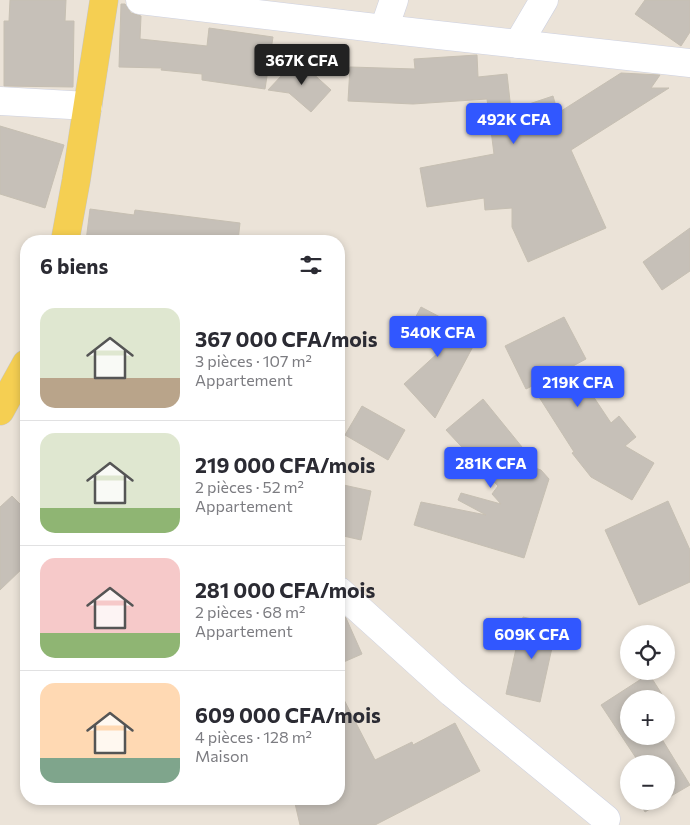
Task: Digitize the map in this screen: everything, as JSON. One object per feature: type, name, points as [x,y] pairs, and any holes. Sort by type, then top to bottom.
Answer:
[{"type":"main road","points":[[66,235],[104,0]]},
{"type":"main road","points":[[0,411],[20,379]]},
{"type":"street","points":[[140,0],[690,64]]},
{"type":"street","points":[[384,29],[394,0]]},
{"type":"street","points":[[518,44],[544,0]]},
{"type":"street","points":[[0,101],[88,106]]},
{"type":"street","points":[[345,596],[452,693],[606,819]]},
{"type":"building","points":[[10,0],[66,0],[65,21],[74,21],[73,87],[4,86],[4,21],[9,21]]},
{"type":"building","points":[[645,0],[690,0],[690,32],[681,46],[635,14]]},
{"type":"building","points":[[121,4],[125,4],[131,13],[141,16],[140,39],[207,46],[209,28],[273,37],[265,89],[202,80],[202,74],[161,70],[162,68],[119,67]]},
{"type":"building","points":[[477,55],[478,77],[507,74],[511,110],[553,96],[558,113],[621,73],[660,75],[651,88],[669,88],[571,150],[606,228],[528,262],[512,227],[512,208],[485,210],[484,198],[427,207],[420,168],[494,154],[487,99],[413,104],[348,101],[350,67],[415,69],[414,59]]},
{"type":"building","points":[[297,59],[331,90],[311,112],[289,93],[268,90]]},
{"type":"building","points":[[0,126],[64,145],[45,208],[0,194]]},
{"type":"building","points":[[90,209],[134,215],[135,210],[240,223],[239,235],[87,235]]},
{"type":"building","points":[[690,228],[690,271],[662,290],[643,262]]},
{"type":"building","points":[[421,307],[478,337],[435,418],[404,384],[439,352],[406,335]]},
{"type":"building","points":[[564,317],[586,359],[573,366],[611,423],[619,416],[636,437],[625,446],[654,463],[632,500],[591,477],[572,453],[574,452],[532,386],[526,389],[505,346]]},
{"type":"building","points":[[483,399],[522,447],[507,459],[541,470],[549,479],[524,558],[414,525],[421,502],[486,515],[458,500],[461,493],[501,504],[492,494],[498,486],[446,430]]},
{"type":"building","points":[[362,406],[405,430],[388,460],[345,435]]},
{"type":"building","points":[[345,485],[371,491],[361,540],[345,536]]},
{"type":"building","points":[[12,496],[20,504],[20,571],[0,590],[0,507]]},
{"type":"building","points":[[668,501],[690,550],[690,582],[639,605],[605,530]]},
{"type":"building","points":[[345,617],[346,618],[362,654],[345,661]]},
{"type":"building","points":[[523,617],[557,625],[540,702],[506,694]]},
{"type":"building","points":[[640,680],[653,680],[659,690],[624,690]]},
{"type":"building","points":[[620,693],[620,734],[601,705]]},
{"type":"building","points":[[345,702],[375,760],[412,742],[413,745],[455,723],[480,771],[375,825],[300,825],[295,805],[345,805]]},
{"type":"building","points":[[627,745],[666,745],[672,755],[634,755]]},
{"type":"building","points":[[675,760],[690,785],[675,794]]}]
